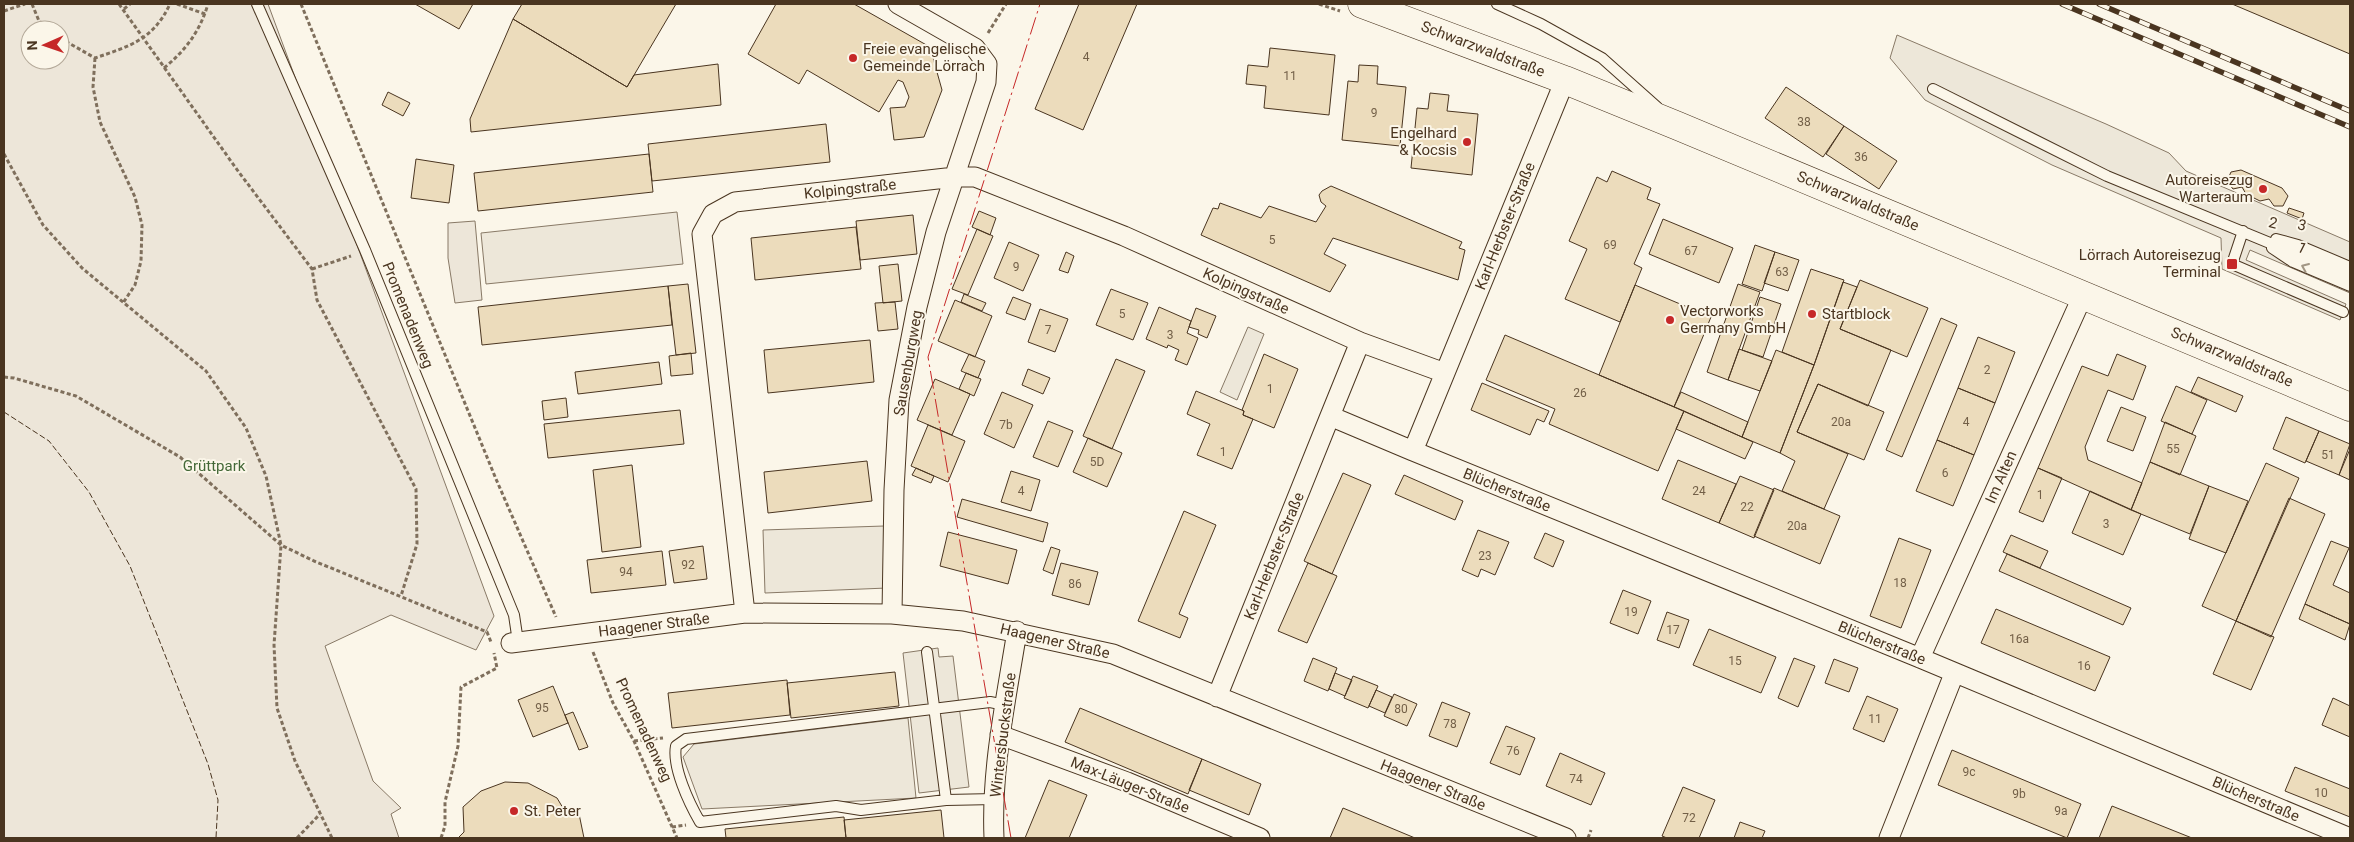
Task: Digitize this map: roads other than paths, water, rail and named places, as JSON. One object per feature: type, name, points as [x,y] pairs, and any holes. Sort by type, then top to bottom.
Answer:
[{"type":"main road","name":"Schwarzwaldstraße","points":[[1362,4],[1565,80],[1678,126],[2350,407]]},
{"type":"street","name":"Sausenburgweg","points":[[892,614],[894,490],[899,400],[917,307],[936,232],[986,82],[986,64],[975,48],[898,4]]},
{"type":"street","name":"Karl-Herbster-Straße","points":[[1413,451],[1565,80]]},
{"type":"street","name":"Kolpingstraße","points":[[745,613],[702,234],[713,214],[734,202],[955,177],[975,177],[1124,236],[1360,342],[1445,373]]},
{"type":"street","name":"Im Alten","points":[[1920,658],[2082,295]]},
{"type":"street","name":"Karl-Herbster-Straße","points":[[1217,697],[1360,342]]},
{"type":"street","name":"Blücherstraße","points":[[1330,416],[1920,658],[1954,674],[2350,838]]},
{"type":"street","name":"Haagener Straße","points":[[515,642],[745,613],[892,614],[963,621],[1017,631],[1113,654],[1566,838]]},
{"type":"street","name":"Wintersbuckstraße","points":[[994,838],[1000,735],[1017,631]]},
{"type":"street","points":[[1888,838],[1954,674]]},
{"type":"street","name":"Max-Läuger-Straße","points":[[1000,735],[1127,782],[1260,838]]},
{"type":"lane","name":"Promenadenweg","points":[[257,4],[366,250],[514,616],[515,642]]},
{"type":"lane","points":[[1497,4],[1540,24],[1602,58],[1678,126]]},
{"type":"lane","points":[[1933,89],[2106,176],[2350,276]]},
{"type":"lane","points":[[2243,231],[2232,264],[2344,312]]},
{"type":"lane","name":"3","points":[[2243,231],[2303,240],[2350,260]]},
{"type":"lane","name":"2","points":[[2243,231],[2298,245],[2350,267]]},
{"type":"lane","name":"1","points":[[2243,231],[2293,262],[2350,286]]},
{"type":"lane","points":[[927,652],[946,800]]},
{"type":"lane","points":[[995,799],[946,800],[861,810],[836,806],[700,822],[692,807],[674,757],[676,746],[686,739],[990,702],[1005,705]]},
{"type":"railway","points":[[2062,4],[2350,127]]},
{"type":"railway","points":[[2099,4],[2350,111]]},
{"type":"place","name":"Freie evangelische Gemeinde Lörrach","points":[[853,58]]},
{"type":"place","name":"Engelhard & Kocsis","points":[[1467,142]]},
{"type":"place","name":"Autoreisezug Warteraum","points":[[2263,189]]},
{"type":"place","name":"Lörrach Autoreisezug Terminal","points":[[2232,264]]},
{"type":"place","name":"Startblock","points":[[1812,314]]},
{"type":"place","name":"Vectorworks Germany GmbH","points":[[1670,320]]},
{"type":"place","name":"St. Peter","points":[[514,811]]},
{"type":"park label","name":"Grüttpark","points":[[214,466]]}]
